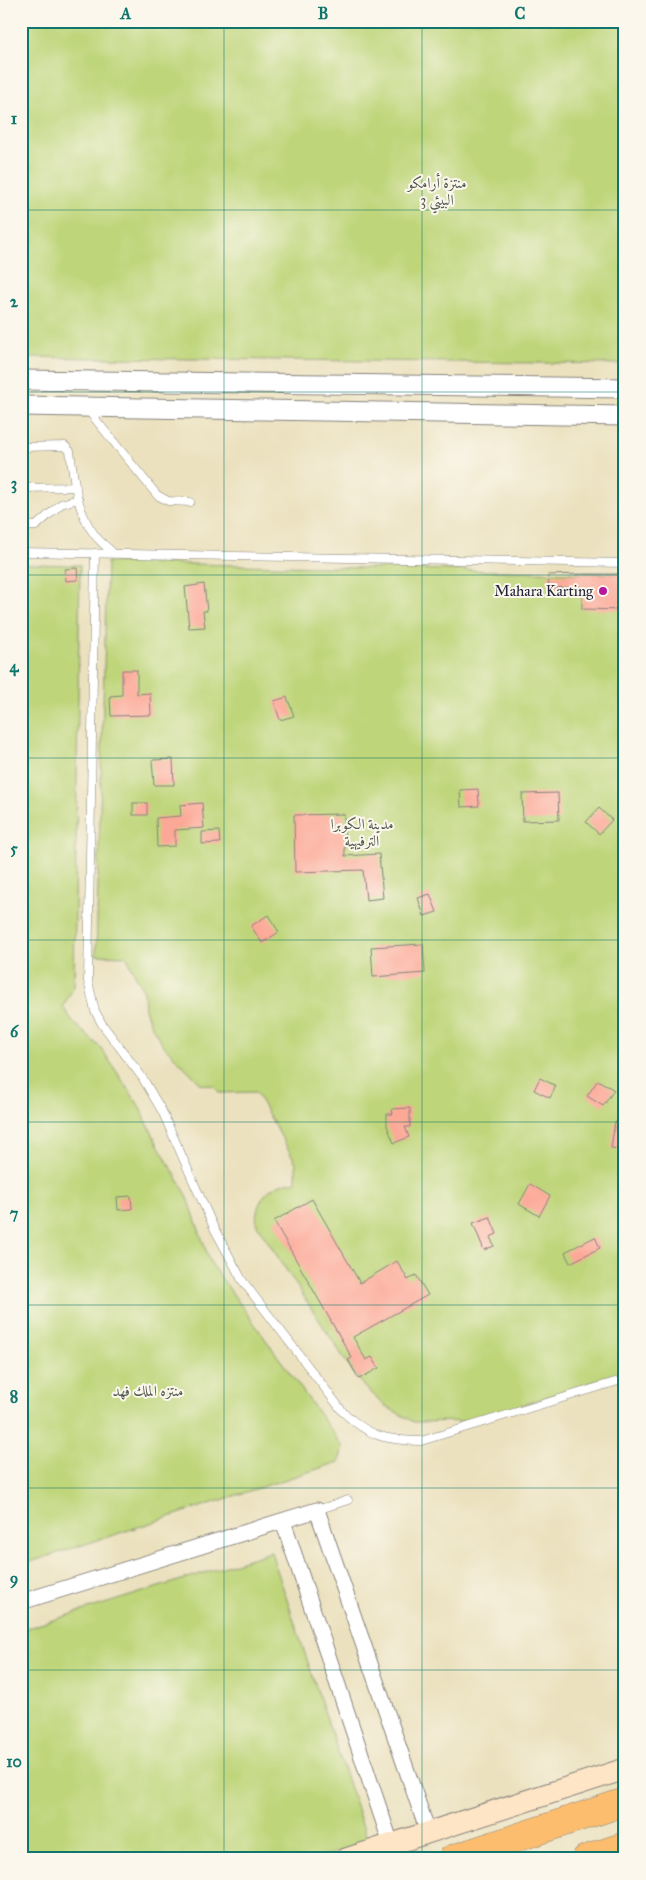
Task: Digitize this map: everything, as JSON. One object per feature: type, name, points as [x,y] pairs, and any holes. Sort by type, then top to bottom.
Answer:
[{"type":"highway","points":[[452,1859],[625,1802]]},
{"type":"highway","points":[[586,1859],[625,1846]]},
{"type":"main road","points":[[346,1859],[625,1769]]},
{"type":"street","points":[[21,380],[625,388]]},
{"type":"street","points":[[86,381],[86,407]]},
{"type":"street","points":[[376,384],[376,411]]},
{"type":"street","points":[[21,406],[625,416]]},
{"type":"street","points":[[21,1602],[317,1510],[428,1832]]},
{"type":"street","points":[[283,1521],[391,1844]]},
{"type":"lane","points":[[86,407],[157,495],[168,501],[190,502]]},
{"type":"lane","points":[[21,447],[65,446],[70,451],[78,499],[86,521],[94,534],[113,553]]},
{"type":"lane","points":[[21,488],[76,487]]},
{"type":"lane","points":[[21,526],[36,526],[65,501],[78,499]]},
{"type":"lane","points":[[21,552],[625,563]]},
{"type":"lane","points":[[94,553],[88,981],[90,997],[94,1011],[102,1024],[142,1077],[162,1111],[214,1228],[242,1280],[343,1412],[359,1427],[378,1437],[397,1441],[421,1441],[625,1378]]},
{"type":"lane","points":[[317,1510],[348,1500]]},
{"type":"green space","name":"منتزة أرامكو البيئي 3","points":[[21,21],[625,21],[625,364],[21,357]]},
{"type":"green space","name":"مدينة الكوبرا الترفيهية","points":[[107,562],[625,574],[625,1372],[472,1421],[414,1422],[387,1407],[355,1375],[257,1225],[258,1208],[263,1197],[278,1185],[296,1181],[296,1163],[256,1092],[219,1093],[214,1086],[201,1084],[163,1045],[150,1023],[145,1009],[144,992],[126,956],[96,955]]},
{"type":"green space","name":"منتزه الملك فهد","points":[[21,564],[80,565],[74,986],[63,1007],[74,1023],[101,1048],[138,1104],[157,1143],[187,1195],[210,1262],[343,1447],[339,1462],[21,1565]]},
{"type":"green space","points":[[271,1552],[368,1842],[316,1859],[21,1859],[21,1630]]},
{"type":"building","points":[[77,568],[78,580],[66,581],[65,569]]},
{"type":"building","name":"Mahara Karting","points":[[625,574],[625,610],[582,609],[582,587],[549,588],[548,575]]},
{"type":"building","points":[[204,584],[207,611],[203,611],[205,627],[189,628],[185,587]]},
{"type":"building","points":[[122,670],[137,670],[137,694],[150,693],[151,715],[111,716],[110,696],[122,695]]},
{"type":"building","points":[[287,697],[294,716],[280,720],[274,701]]},
{"type":"building","points":[[173,759],[174,785],[154,785],[152,760]]},
{"type":"building","points":[[478,789],[479,806],[461,807],[460,790]]},
{"type":"building","points":[[558,793],[559,820],[523,821],[522,794]]},
{"type":"building","points":[[133,803],[147,803],[147,815],[133,815]]},
{"type":"building","points":[[202,803],[204,828],[175,830],[175,846],[157,847],[156,818],[181,816],[180,805]]},
{"type":"building","points":[[599,808],[612,820],[599,834],[586,822]]},
{"type":"building","points":[[344,814],[345,856],[379,854],[383,898],[366,900],[363,870],[295,872],[294,815]]},
{"type":"building","points":[[219,831],[220,843],[202,844],[202,832]]},
{"type":"building","points":[[430,894],[437,912],[424,916],[418,898]]},
{"type":"building","points":[[268,915],[279,932],[262,943],[251,926]]},
{"type":"building","points":[[423,944],[425,973],[373,977],[371,947]]},
{"type":"building","points":[[540,1078],[556,1086],[550,1098],[534,1090]]},
{"type":"building","points":[[598,1080],[614,1090],[603,1106],[587,1096]]},
{"type":"building","points":[[410,1108],[410,1127],[405,1127],[409,1137],[394,1143],[387,1126],[387,1114],[393,1114],[392,1109]]},
{"type":"building","points":[[615,1122],[625,1123],[625,1150],[611,1148]]},
{"type":"building","points":[[530,1184],[550,1196],[539,1216],[519,1204]]},
{"type":"building","points":[[131,1196],[132,1209],[118,1210],[117,1197]]},
{"type":"building","points":[[312,1199],[360,1283],[397,1261],[408,1280],[416,1275],[428,1295],[353,1337],[366,1360],[372,1357],[379,1368],[359,1379],[348,1360],[352,1358],[274,1221]]},
{"type":"building","points":[[490,1217],[497,1234],[490,1237],[494,1246],[484,1250],[473,1223]]},
{"type":"building","points":[[595,1237],[600,1248],[570,1263],[565,1252]]},
{"type":"place","name":"Mahara Karting","points":[[603,591]]}]
